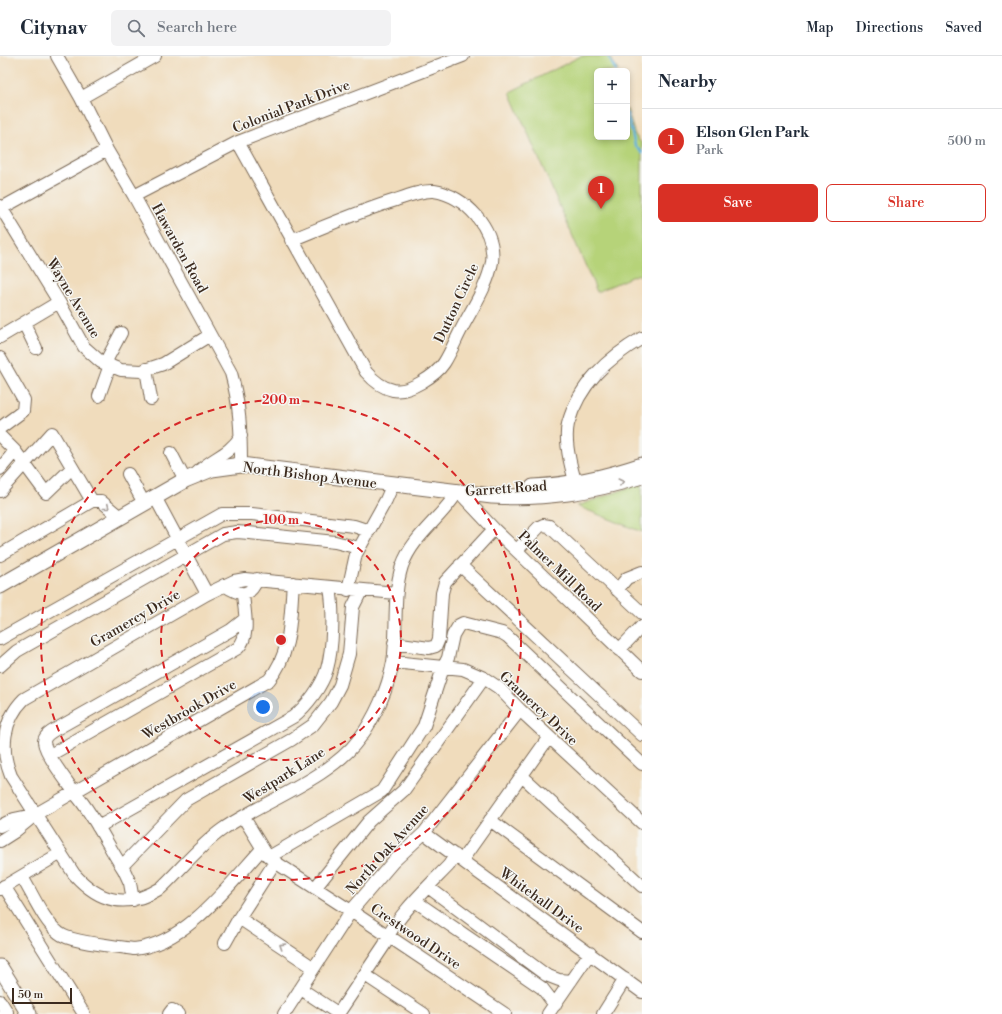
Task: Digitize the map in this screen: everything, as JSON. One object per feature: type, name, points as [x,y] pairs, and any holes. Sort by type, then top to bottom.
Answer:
[{"type":"main road","name":"North Bishop Avenue","points":[[0,586],[189,478],[212,470],[241,465],[458,491]]},
{"type":"main road","name":"Garrett Road","points":[[577,487],[642,465]]},
{"type":"main road","name":"Garrett Road","points":[[458,491],[492,496],[522,498],[642,476]]},
{"type":"main road","points":[[0,967],[29,1014]]},
{"type":"street","name":"Hawarden Road","points":[[57,56],[230,373],[238,399],[241,436],[241,465]]},
{"type":"street","points":[[81,98],[156,56]]},
{"type":"street","name":"Colonial Park Drive","points":[[134,196],[238,142],[463,56]]},
{"type":"street","name":"Dutton Circle","points":[[238,142],[291,240],[366,372],[377,384],[394,391],[408,388],[428,378],[444,363],[488,278],[492,261],[490,241],[480,219],[450,196],[433,191],[415,194],[356,213],[291,240]]},
{"type":"street","points":[[0,208],[107,150]]},
{"type":"street","name":"Wayne Avenue","points":[[0,208],[59,302],[84,347],[107,364],[121,370],[146,369],[163,364],[210,335]]},
{"type":"street","points":[[0,337],[59,302]]},
{"type":"street","points":[[24,323],[36,348]]},
{"type":"street","points":[[99,396],[107,364],[121,333]]},
{"type":"street","points":[[577,487],[569,458],[568,425],[586,384],[620,351],[642,338]]},
{"type":"street","points":[[0,358],[24,400],[24,411],[0,428]]},
{"type":"street","points":[[146,369],[151,399]]},
{"type":"street","points":[[0,492],[52,433],[92,502]]},
{"type":"street","points":[[0,436],[15,451],[46,493],[72,468]]},
{"type":"street","points":[[171,453],[189,478],[206,464],[233,448],[241,436]]},
{"type":"street","points":[[0,468],[15,451]]},
{"type":"street","points":[[128,474],[178,539],[207,594]]},
{"type":"street","points":[[348,590],[352,565],[359,548],[393,484]]},
{"type":"street","name":"Palmer Mill Road","points":[[458,491],[494,529],[642,671]]},
{"type":"street","name":"Westpark Lane","points":[[36,814],[74,874],[92,892],[112,899],[133,900],[143,898],[161,888],[216,835],[323,772],[354,745],[378,707],[393,662],[396,593],[402,567],[412,545],[440,515],[458,491]]},
{"type":"street","points":[[0,555],[92,502],[101,501],[120,517]]},
{"type":"street","points":[[0,639],[216,517],[229,513],[354,526],[369,531]]},
{"type":"street","points":[[517,550],[539,527],[546,524],[642,613]]},
{"type":"street","points":[[394,644],[429,648],[436,646],[439,640],[442,593],[445,582],[494,529]]},
{"type":"street","points":[[0,666],[17,651],[217,537],[236,532],[335,542],[359,548]]},
{"type":"street","points":[[460,565],[642,735]]},
{"type":"street","points":[[617,590],[628,578],[642,572]]},
{"type":"street","name":"Gramercy Drive","points":[[36,814],[4,774],[3,735],[8,719],[24,699],[207,594],[224,585],[245,579],[257,579],[348,590],[396,593]]},
{"type":"street","points":[[224,585],[238,593],[243,594],[251,591],[257,579]]},
{"type":"street","name":"Westbrook Drive","points":[[0,841],[14,832],[36,814],[269,680],[280,666],[287,643],[292,583]]},
{"type":"street","points":[[98,827],[297,713],[306,705],[327,670],[333,608],[330,588]]},
{"type":"street","points":[[122,866],[186,800],[292,740],[313,724],[331,702],[340,685],[349,654],[353,607],[361,591]]},
{"type":"street","points":[[50,755],[238,648],[244,639],[245,619],[243,594]]},
{"type":"street","points":[[333,608],[353,607]]},
{"type":"street","points":[[133,900],[130,883],[122,866],[50,755],[44,742],[48,734],[231,630],[245,619]]},
{"type":"street","points":[[22,877],[50,924],[59,934],[65,937],[134,949],[156,943],[196,920],[269,856],[382,791],[421,732],[443,667],[448,658],[453,635],[459,625],[464,623],[469,623],[502,633],[516,644],[642,764]]},
{"type":"street","points":[[619,650],[642,626]]},
{"type":"street","name":"Gramercy Drive","points":[[393,662],[463,669],[484,678],[499,688],[520,710],[642,823]]},
{"type":"street","points":[[315,888],[369,821],[404,790],[484,678]]},
{"type":"street","name":"North Oak Avenue","points":[[284,1014],[351,911],[393,862],[424,833],[520,710]]},
{"type":"street","points":[[301,989],[339,1014],[385,944],[388,936],[415,901],[449,865],[458,858],[490,820],[549,737]]},
{"type":"street","points":[[522,776],[642,886]]},
{"type":"street","name":"Westbrook Drive","points":[[0,826],[14,819],[36,814]]},
{"type":"street","name":"Crestwood Drive","points":[[244,818],[269,856],[505,1014]]},
{"type":"street","points":[[490,820],[642,932]]},
{"type":"street","name":"Whitehall Drive","points":[[424,833],[642,992]]},
{"type":"street","points":[[61,853],[2,888],[84,1014]]},
{"type":"street","points":[[225,943],[239,918],[269,856]]},
{"type":"street","points":[[428,887],[546,975],[559,980],[571,981]]},
{"type":"street","points":[[415,901],[542,988],[551,1009]]},
{"type":"street","points":[[239,918],[314,968]]},
{"type":"street","points":[[551,1009],[590,953]]},
{"type":"street","points":[[365,975],[424,1014]]},
{"type":"street","points":[[603,1014],[625,979]]},
{"type":"street","points":[[0,1001],[7,1012],[4,1014]]},
{"type":"green space","points":[[581,56],[610,56],[616,68],[594,68],[594,140],[630,140],[630,119],[635,135],[642,144],[642,278],[638,274],[597,292],[510,92]]},
{"type":"green space","points":[[642,483],[642,532],[577,506]]},
{"type":"waterway","points":[[608,56],[614,68]]},
{"type":"waterway","points":[[630,126],[635,145],[642,153]]},
{"type":"place","name":"Elson Glen Park","points":[[601,209]]}]
